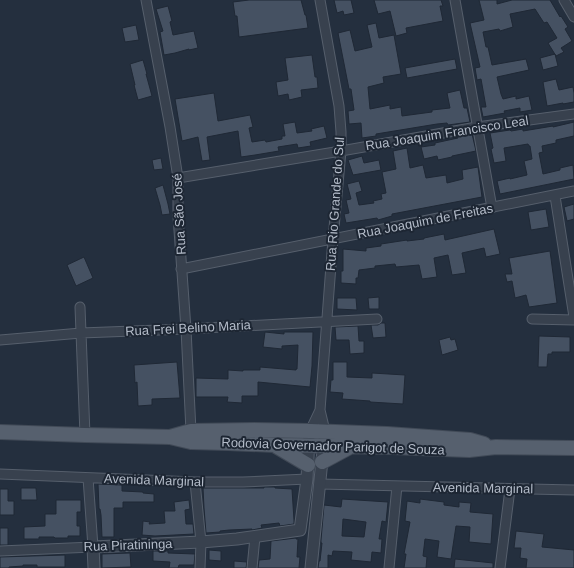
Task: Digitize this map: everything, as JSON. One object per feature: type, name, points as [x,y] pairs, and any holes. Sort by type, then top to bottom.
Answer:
[{"type":"main road","name":"Rodovia Governador Parigot de Souza","points":[[170,437],[191,431],[310,430],[470,440],[496,447]]},
{"type":"main road","name":"Rodovia Governador Parigot de Souza","points":[[0,432],[170,437],[191,442],[276,445],[469,450],[496,447],[574,448]]},
{"type":"main road","points":[[276,445],[308,465]]},
{"type":"main road","points":[[322,462],[350,447]]},
{"type":"street","name":"Rua São José","points":[[146,0],[178,178],[178,216],[191,431]]},
{"type":"street","name":"Rua Rio Grande do Sul","points":[[311,568],[324,446],[325,431],[320,410],[326,321],[341,151],[341,119],[320,0]]},
{"type":"street","points":[[455,0],[492,208]]},
{"type":"street","points":[[564,0],[574,16]]},
{"type":"street","name":"Rua Joaquim Francisco Leal","points":[[178,178],[478,127],[574,114]]},
{"type":"street","name":"Rua Joaquim de Freitas","points":[[181,268],[574,192]]},
{"type":"street","points":[[532,319],[574,318],[555,196]]},
{"type":"street","points":[[80,307],[85,435]]},
{"type":"street","name":"Rua Frei Belino Maria","points":[[0,340],[81,334],[377,318]]},
{"type":"street","name":"Rua Rio Grande do Sul","points":[[310,430],[320,410]]},
{"type":"street","points":[[307,479],[310,430]]},
{"type":"street","name":"Avenida Marginal","points":[[0,474],[195,482],[243,482],[307,479]]},
{"type":"street","points":[[88,478],[94,568]]},
{"type":"street","name":"Rua Piratininga","points":[[0,551],[201,542],[255,537],[300,530],[307,479]]},
{"type":"street","points":[[195,482],[201,542],[200,568]]},
{"type":"street","name":"Avenida Marginal","points":[[320,484],[574,490]]},
{"type":"street","points":[[389,568],[397,486]]},
{"type":"street","points":[[500,568],[510,489]]},
{"type":"street","points":[[252,568],[255,537]]},
{"type":"building","points":[[249,0],[301,0],[306,15],[308,28],[239,37],[237,16],[235,16],[233,2]]},
{"type":"building","points":[[334,0],[351,0],[354,13],[344,15],[343,11],[337,13]]},
{"type":"building","points":[[374,0],[441,0],[443,6],[440,6],[443,21],[406,28],[407,33],[396,36],[390,11],[378,14]]},
{"type":"building","points":[[479,0],[497,0],[497,4],[512,0],[550,0],[568,27],[565,29],[572,41],[561,48],[564,52],[556,56],[548,43],[557,38],[547,22],[544,23],[535,9],[510,14],[513,27],[500,31],[499,29],[483,32],[492,65],[526,59],[529,70],[497,77],[503,99],[516,96],[516,99],[529,96],[532,110],[520,112],[520,108],[504,111],[505,113],[483,117],[481,107],[486,107],[481,79],[477,80],[475,68],[480,67],[470,23],[484,20]]},
{"type":"building","points":[[168,6],[172,21],[170,22],[173,35],[194,31],[198,48],[164,55],[160,32],[163,31],[156,9]]},
{"type":"building","points":[[376,23],[379,38],[394,35],[401,74],[383,77],[384,83],[368,87],[370,109],[390,105],[390,109],[401,107],[402,116],[432,112],[432,110],[450,108],[447,93],[460,90],[464,108],[467,108],[470,122],[448,125],[447,123],[437,124],[376,134],[376,136],[362,138],[361,123],[349,124],[348,111],[354,110],[351,89],[349,89],[338,33],[350,30],[355,51],[372,47],[367,25]]},
{"type":"building","points":[[136,25],[139,40],[125,42],[122,28]]},
{"type":"building","points":[[555,54],[558,66],[543,70],[540,58]]},
{"type":"building","points":[[312,55],[318,88],[301,90],[302,97],[289,100],[288,94],[278,96],[276,82],[288,80],[285,58]]},
{"type":"building","points":[[455,59],[457,69],[407,78],[405,68]]},
{"type":"building","points":[[143,60],[152,96],[138,100],[130,64]]},
{"type":"building","points":[[556,79],[559,90],[573,87],[574,102],[547,106],[543,82]]},
{"type":"building","points":[[214,93],[218,121],[250,115],[253,127],[249,128],[252,142],[265,140],[266,142],[282,139],[282,136],[285,136],[283,124],[295,122],[297,133],[312,131],[311,129],[324,126],[327,138],[310,142],[311,146],[298,148],[297,144],[278,147],[279,151],[241,157],[238,131],[207,137],[210,160],[202,161],[198,137],[182,141],[175,99]]},
{"type":"building","points":[[574,122],[574,136],[556,140],[556,143],[542,146],[543,152],[539,153],[543,174],[573,165],[574,179],[500,194],[497,181],[527,175],[524,161],[532,159],[530,146],[528,144],[504,148],[506,161],[494,163],[490,133],[523,129],[523,131],[553,127]]},
{"type":"building","points":[[472,134],[476,151],[438,160],[437,156],[424,159],[421,147],[435,145],[435,143],[458,138],[458,136]]},
{"type":"building","points":[[407,148],[410,168],[423,165],[426,178],[446,175],[447,183],[463,179],[462,170],[478,167],[482,197],[392,214],[392,216],[378,220],[377,218],[346,223],[344,214],[349,213],[346,200],[351,199],[347,184],[359,181],[362,191],[356,193],[359,205],[374,203],[373,201],[382,199],[381,194],[386,193],[382,172],[396,169],[393,151]]},
{"type":"building","points":[[362,156],[364,163],[379,160],[381,170],[353,175],[348,160]]},
{"type":"building","points":[[161,158],[163,169],[154,170],[152,160]]},
{"type":"building","points":[[163,185],[170,214],[162,215],[155,188]]},
{"type":"building","points":[[574,204],[574,219],[567,221],[564,207]]},
{"type":"building","points":[[546,209],[549,227],[531,230],[528,212]]},
{"type":"building","points":[[494,229],[500,254],[486,257],[484,248],[462,253],[466,273],[452,275],[448,255],[434,258],[437,277],[422,279],[419,265],[396,267],[395,264],[375,266],[375,268],[359,270],[358,278],[356,278],[356,284],[341,283],[341,271],[343,271],[343,249],[366,251],[366,248],[381,246],[381,244],[424,239],[444,234],[445,240]]},
{"type":"building","points":[[550,251],[557,303],[529,307],[526,295],[515,298],[512,281],[507,282],[505,274],[512,274],[509,258]]},
{"type":"building","points":[[84,257],[93,278],[76,286],[67,265]]},
{"type":"building","points":[[379,297],[379,309],[369,309],[368,298]]},
{"type":"building","points":[[337,298],[356,298],[357,310],[337,309]]},
{"type":"building","points":[[385,323],[386,337],[373,338],[371,325],[378,325]]},
{"type":"building","points":[[358,326],[359,341],[364,341],[364,353],[350,354],[349,340],[336,340],[335,327]]},
{"type":"building","points":[[265,332],[284,334],[284,332],[313,332],[310,387],[258,382],[258,396],[242,396],[242,403],[227,402],[228,397],[196,397],[196,378],[228,379],[228,370],[260,370],[260,367],[296,370],[298,345],[282,346],[282,349],[263,347]]},
{"type":"building","points":[[539,336],[570,337],[570,352],[552,352],[552,354],[548,354],[547,367],[538,367]]},
{"type":"building","points":[[450,337],[451,340],[455,339],[458,350],[442,355],[439,340]]},
{"type":"building","points":[[177,362],[180,398],[152,399],[152,405],[138,406],[137,382],[135,383],[134,365]]},
{"type":"building","points":[[333,362],[347,362],[347,377],[372,378],[372,373],[405,375],[403,404],[342,399],[343,393],[330,392],[331,380],[333,380]]},
{"type":"building","points":[[98,484],[122,485],[122,491],[154,494],[154,502],[123,502],[123,508],[114,508],[114,537],[102,537]]},
{"type":"building","points":[[264,487],[292,489],[294,524],[280,526],[279,523],[261,525],[262,528],[252,530],[229,530],[206,533],[203,488]]},
{"type":"building","points":[[21,488],[36,488],[37,500],[21,500]]},
{"type":"building","points":[[0,489],[8,489],[8,501],[14,501],[14,515],[0,515]]},
{"type":"building","points":[[342,499],[388,502],[386,522],[382,521],[379,539],[382,539],[381,553],[372,552],[371,562],[351,560],[352,552],[333,551],[332,556],[328,555],[328,568],[318,568],[322,543],[324,505],[341,507]],"holes":[[[343,519],[366,522],[364,537],[342,536]]]},
{"type":"building","points":[[420,499],[444,502],[444,505],[459,507],[459,502],[471,503],[470,512],[493,514],[491,544],[469,542],[470,527],[456,526],[451,559],[437,557],[439,541],[425,539],[423,556],[427,557],[426,568],[404,568],[406,554],[404,554],[410,522],[405,521],[407,501],[420,503]]},
{"type":"building","points":[[56,500],[81,500],[81,512],[77,512],[77,526],[80,526],[80,536],[68,536],[68,538],[39,537],[39,539],[24,539],[24,527],[45,526],[45,514],[56,514]]},
{"type":"building","points":[[189,500],[190,509],[185,510],[186,524],[193,524],[194,534],[155,536],[142,535],[143,521],[150,522],[149,524],[165,523],[164,511],[175,511],[174,502]]},
{"type":"building","points":[[0,528],[8,528],[8,545],[0,545]]},
{"type":"building","points":[[516,531],[544,534],[542,547],[574,550],[574,568],[526,568],[527,559],[520,558],[521,548],[514,548]]},
{"type":"building","points":[[298,539],[297,557],[300,557],[299,568],[258,568],[259,560],[270,559],[271,541]]},
{"type":"building","points":[[209,550],[221,551],[221,561],[209,560]]},
{"type":"building","points":[[153,551],[195,554],[194,565],[179,565],[178,568],[169,568],[170,562],[153,561]]},
{"type":"building","points":[[130,553],[131,567],[102,568],[102,554]]},
{"type":"building","points":[[65,555],[65,567],[37,567],[37,565],[23,565],[0,568],[0,557]]},
{"type":"building","points":[[455,559],[493,563],[493,568],[454,568]]},
{"type":"building","points":[[234,561],[247,562],[246,568],[234,568]]}]
